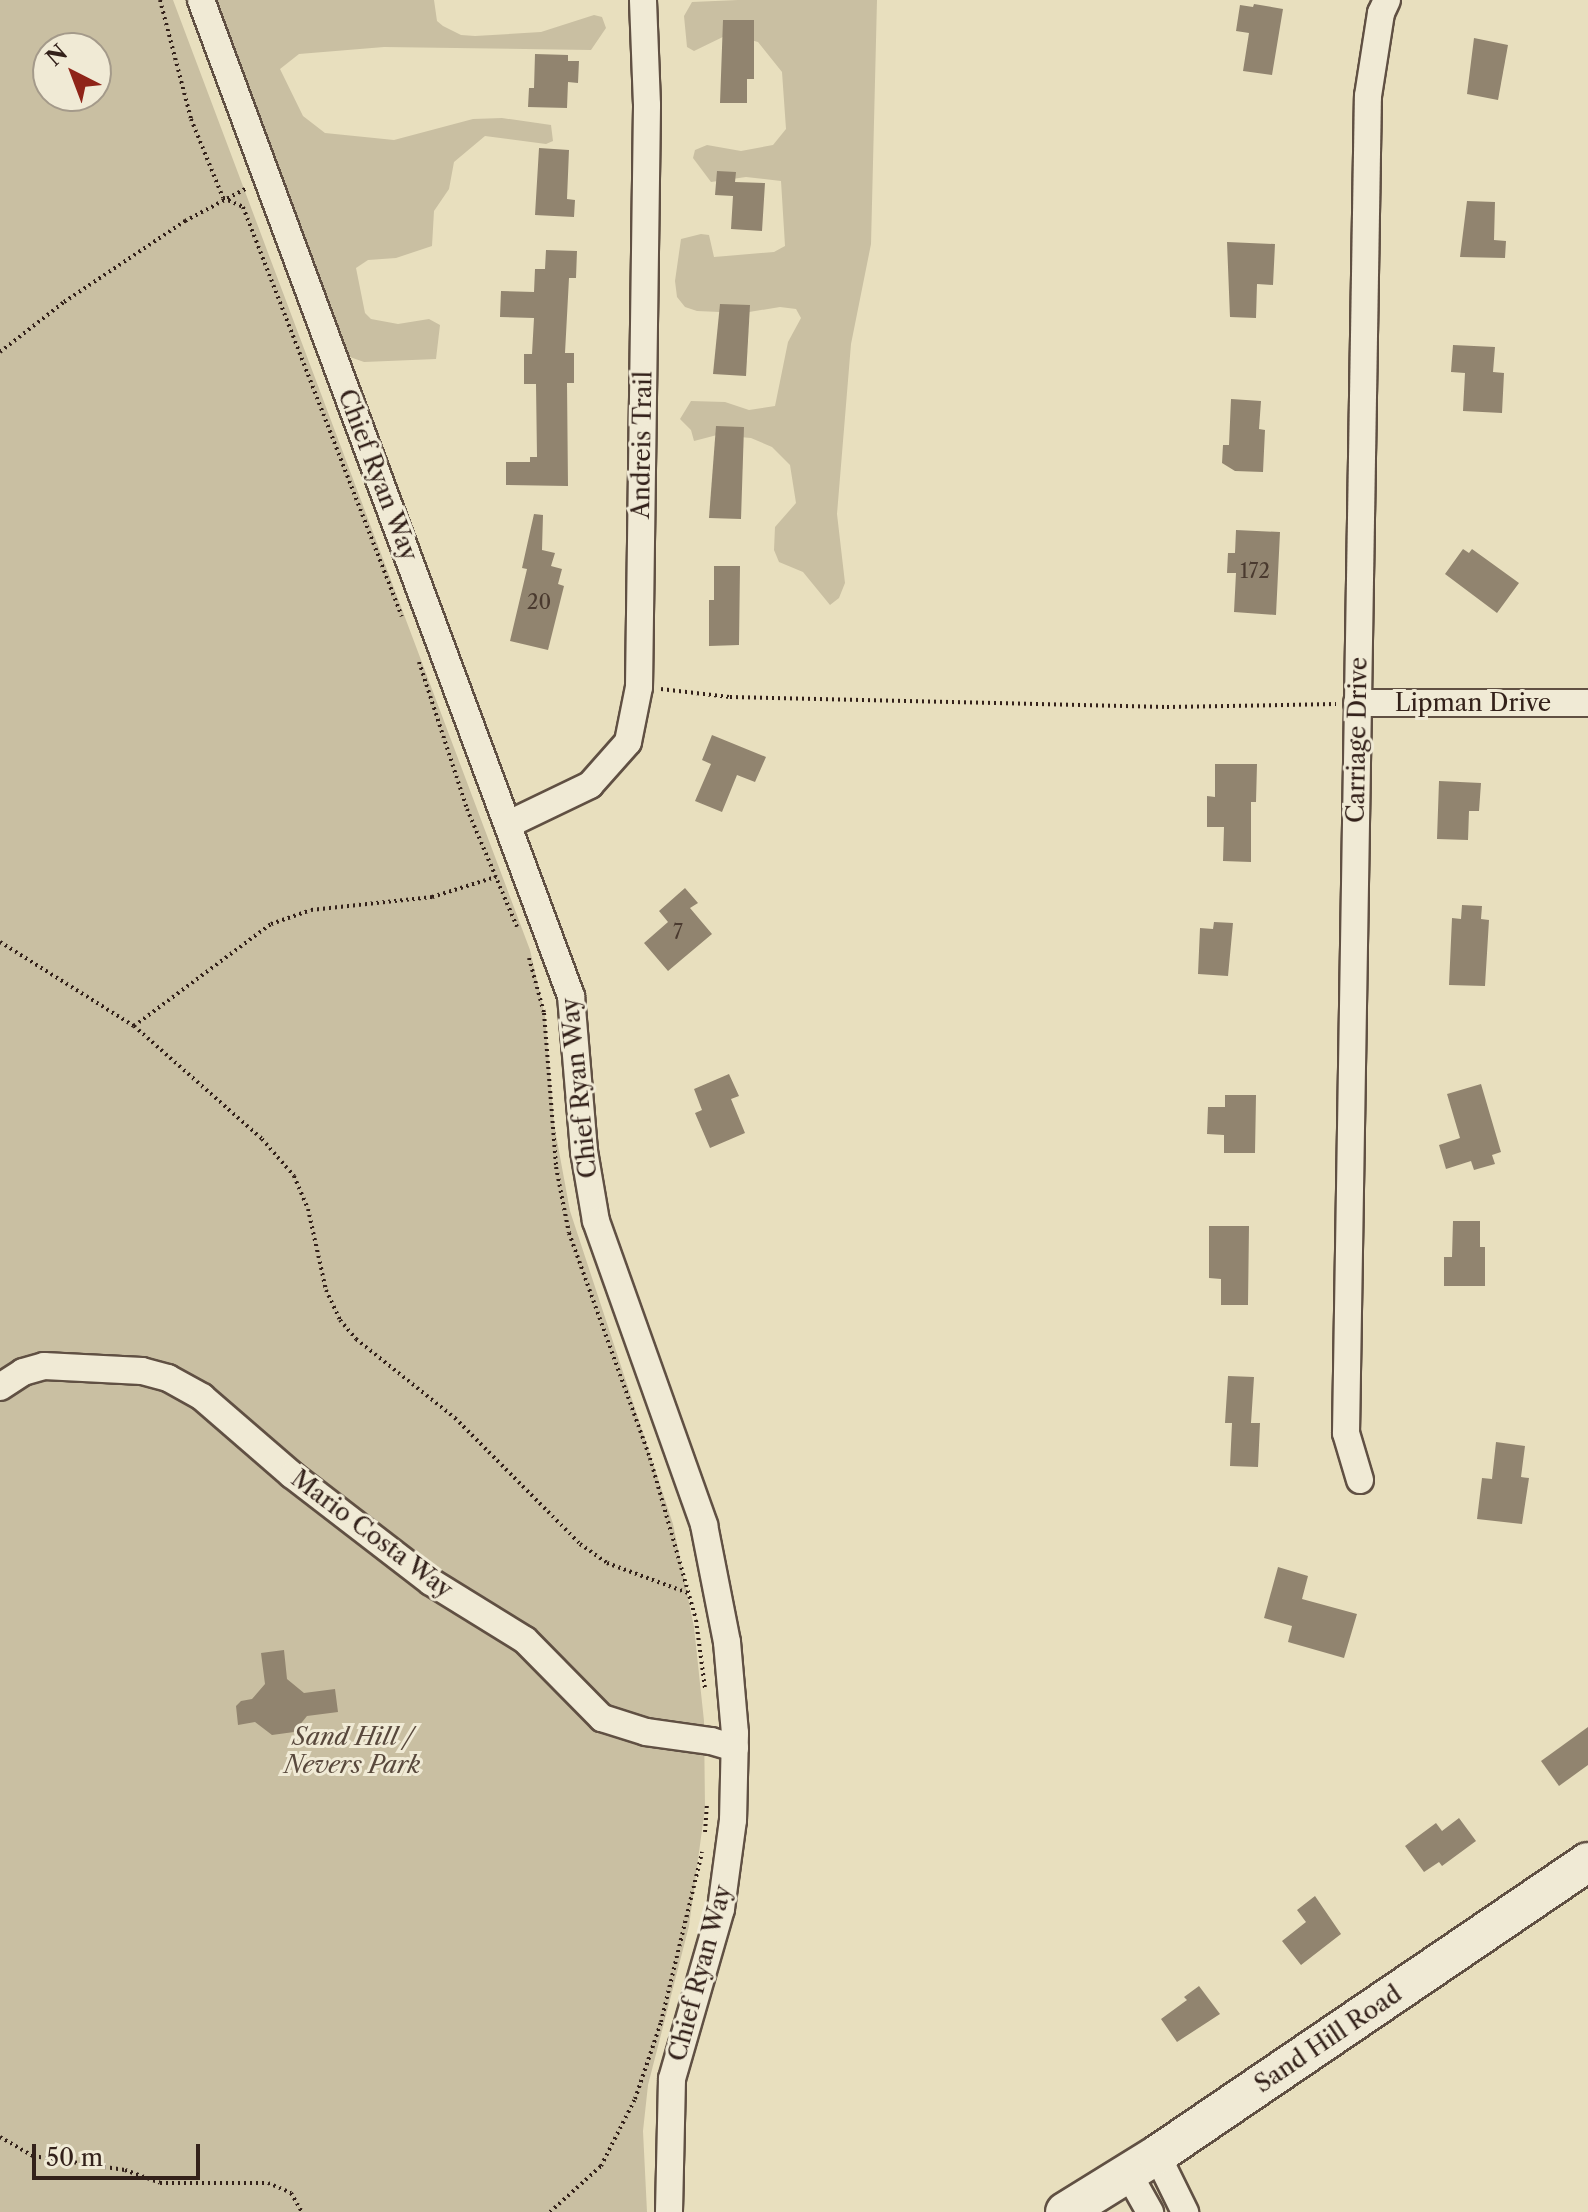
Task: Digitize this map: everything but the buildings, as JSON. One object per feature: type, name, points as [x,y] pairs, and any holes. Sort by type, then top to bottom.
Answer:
[{"type":"street","name":"Chief Ryan Way","points":[[201,0],[571,996],[584,1151],[596,1221],[704,1525],[727,1642],[735,1748],[733,1820],[721,1909],[672,2079],[669,2212]]},
{"type":"street","name":"Andreis Trail","points":[[509,824],[587,789],[628,742],[639,687],[647,105],[643,0]]},
{"type":"street","name":"Carriage Drive","points":[[1360,1480],[1346,1433],[1368,96],[1381,13],[1387,0]]},
{"type":"street","name":"Lipman Drive","points":[[1357,703],[1588,703]]},
{"type":"street","name":"Mario Costa Way","points":[[0,1387],[23,1372],[44,1366],[142,1371],[168,1378],[202,1397],[292,1475],[431,1582],[525,1640],[602,1718],[646,1732],[711,1741],[735,1748]]},
{"type":"street","name":"Sand Hill Road","points":[[1065,2212],[1142,2164],[1588,1862]]},
{"type":"street","points":[[1142,2164],[1150,2212]]},
{"type":"street","points":[[1142,2164],[1185,2212]]},
{"type":"path","points":[[160,0],[191,119],[223,198],[243,207],[404,621]]},
{"type":"path","points":[[0,352],[64,302],[223,198],[266,179]]},
{"type":"path","points":[[415,649],[467,809],[521,935]]},
{"type":"path","points":[[639,687],[730,697],[1167,707],[1357,703]]},
{"type":"path","points":[[134,1026],[271,924],[311,910],[432,897],[525,868]]},
{"type":"path","points":[[0,942],[134,1026],[262,1139],[294,1176],[308,1209],[326,1290],[340,1320],[356,1339],[455,1418],[580,1544],[607,1563],[688,1593]]},
{"type":"path","points":[[527,949],[544,1013],[556,1167],[569,1233],[650,1458],[696,1620],[706,1696]]},
{"type":"path","points":[[550,2212],[601,2166],[635,2099],[661,2022],[704,1845],[707,1800]]},
{"type":"path","points":[[0,2137],[33,2156],[125,2170],[160,2183],[268,2183],[291,2193],[302,2212]]},
{"type":"green space","name":"Sand Hill / Nevers Park","points":[[0,0],[173,0],[530,950],[545,1016],[554,1124],[570,1211],[673,1524],[694,1627],[704,1721],[705,1808],[689,1926],[648,2085],[643,2131],[647,2212],[0,2212]]},
{"type":"green space","points":[[198,0],[434,0],[437,21],[461,35],[475,36],[541,32],[594,15],[602,17],[606,28],[591,50],[384,47],[299,54],[280,69],[303,116],[325,133],[394,140],[473,119],[502,118],[551,125],[553,141],[546,144],[485,136],[454,162],[449,189],[434,211],[432,246],[396,258],[368,260],[356,268],[365,313],[371,319],[398,324],[429,319],[440,325],[436,359],[364,362],[350,357],[267,135]]},
{"type":"green space","points":[[877,0],[871,244],[851,344],[837,514],[845,583],[839,598],[830,605],[803,572],[779,562],[774,550],[775,527],[796,503],[790,465],[772,447],[751,438],[717,435],[694,441],[691,430],[680,419],[691,401],[725,402],[749,410],[775,406],[788,342],[801,318],[796,309],[780,307],[743,313],[697,311],[685,307],[677,297],[675,281],[681,239],[709,235],[714,257],[774,252],[785,246],[781,181],[746,177],[711,182],[693,158],[695,150],[707,145],[741,151],[773,145],[786,129],[782,72],[758,42],[729,34],[694,51],[687,47],[684,16],[692,2]]}]
